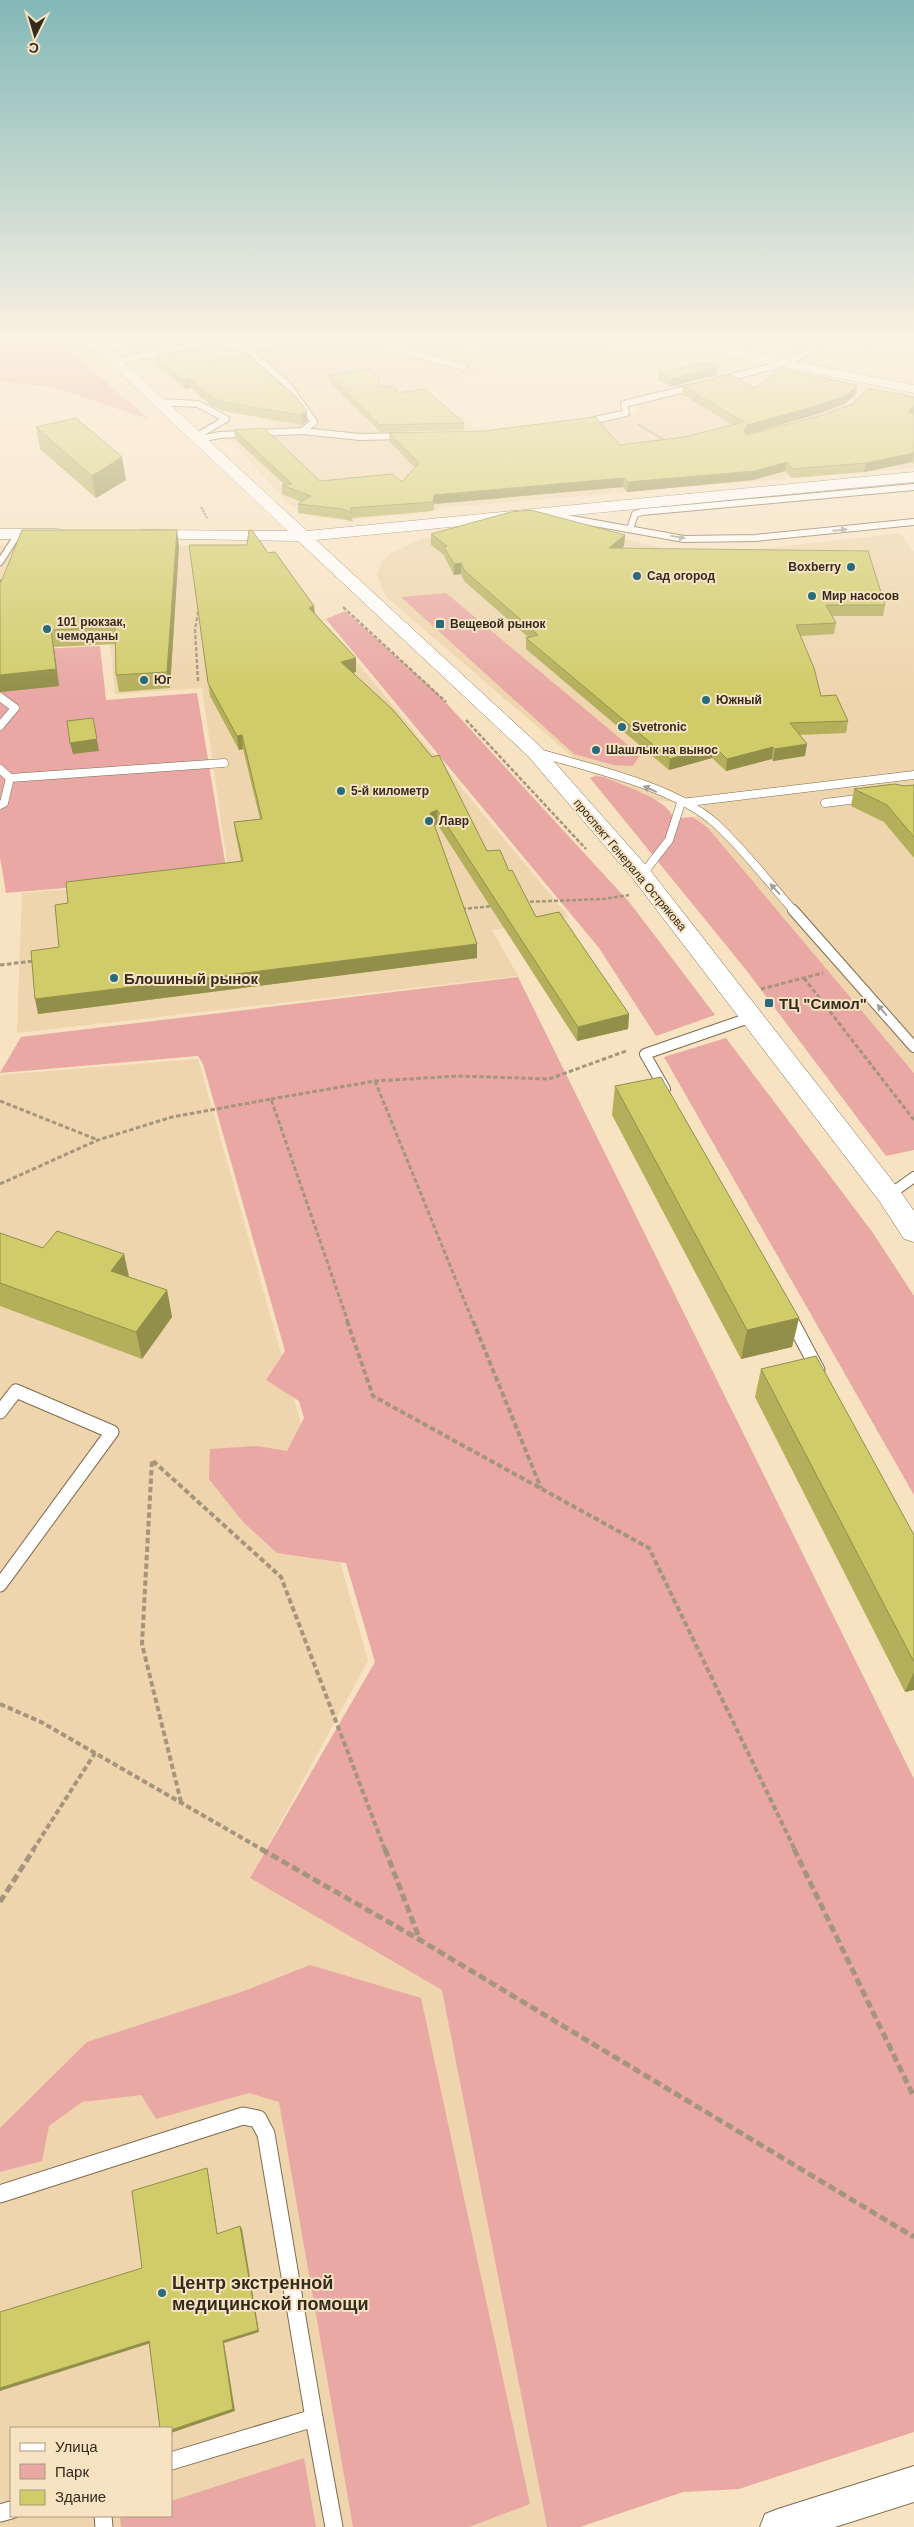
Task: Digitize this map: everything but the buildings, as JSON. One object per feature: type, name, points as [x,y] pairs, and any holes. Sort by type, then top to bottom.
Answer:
[{"type":"main road","name":"проспект Генерала Острякова","points":[[221,459],[535,752],[642,875],[889,1195],[914,1232]]},
{"type":"main road","points":[[128,535],[302,536],[914,477]]},
{"type":"main road","points":[[0,534],[78,534]]},
{"type":"street","points":[[778,2527],[914,2484]]},
{"type":"lane","points":[[630,528],[635,514],[642,512],[914,487]]},
{"type":"lane","points":[[542,514],[684,539],[755,538],[914,522]]},
{"type":"lane","points":[[0,562],[18,534]]},
{"type":"lane","points":[[0,697],[15,708],[0,726]]},
{"type":"lane","points":[[535,752],[643,785],[693,807],[716,823],[914,1047]]},
{"type":"lane","points":[[0,769],[10,778],[224,763]]},
{"type":"lane","points":[[681,802],[914,775]]},
{"type":"lane","points":[[0,805],[4,803],[10,778]]},
{"type":"lane","points":[[825,803],[874,796]]},
{"type":"lane","points":[[642,875],[669,840],[681,802]]},
{"type":"lane","points":[[669,1097],[645,1054],[752,1017]]},
{"type":"lane","points":[[889,1195],[914,1177]]},
{"type":"lane","points":[[784,1308],[823,1378]]},
{"type":"lane","points":[[0,1412],[16,1391],[112,1432],[0,1585]]},
{"type":"lane","points":[[0,2194],[243,2116],[258,2119],[266,2134],[334,2527]]},
{"type":"lane","points":[[172,2461],[314,2418]]},
{"type":"path","points":[[198,681],[195,629],[200,603]]},
{"type":"path","points":[[343,607],[451,706]]},
{"type":"path","points":[[466,720],[590,854]]},
{"type":"path","points":[[514,903],[554,898],[604,901],[629,895],[623,888]]},
{"type":"path","points":[[455,910],[494,906]]},
{"type":"path","points":[[0,965],[40,960]]},
{"type":"path","points":[[759,990],[828,971]]},
{"type":"path","points":[[804,978],[914,1120]]},
{"type":"path","points":[[0,1184],[98,1140],[172,1117],[376,1081],[458,1076],[549,1079],[631,1049]]},
{"type":"path","points":[[376,1081],[541,1489]]},
{"type":"path","points":[[271,1099],[372,1396],[648,1548],[914,2097]]},
{"type":"path","points":[[0,1101],[98,1140]]},
{"type":"path","points":[[181,1802],[142,1644],[152,1460],[281,1577],[420,1940]]},
{"type":"path","points":[[0,1704],[41,1722],[420,1940],[914,2237]]},
{"type":"path","points":[[0,1902],[96,1753]]},
{"type":"shaded area","points":[[248,459],[914,459],[914,468],[450,507],[423,513],[342,520],[312,517],[288,504]]},
{"type":"shaded area","points":[[561,524],[680,552],[732,552],[900,533],[914,552],[914,1073],[708,828],[693,817],[701,815],[703,805],[655,800],[604,777],[595,776],[385,596],[377,575],[382,561],[391,553],[421,539]]},
{"type":"shaded area","name":"5-й километр","points":[[0,545],[206,546],[301,591],[320,618],[569,917],[492,930],[518,976],[17,1033],[22,893],[229,876],[202,688],[115,694],[110,642],[0,646]]},
{"type":"shaded area","points":[[198,1059],[368,1661],[250,1878],[442,1989],[547,2527],[0,2527],[0,1075]]},
{"type":"green space","points":[[446,593],[640,755],[633,766],[614,765],[574,754],[401,597]]},
{"type":"green space","points":[[345,611],[437,693],[630,903],[715,1015],[656,1036],[599,948],[326,619]]},
{"type":"green space","points":[[100,646],[106,700],[197,693],[227,874],[6,893],[0,857],[0,651]]},
{"type":"green space","points":[[595,776],[604,777],[641,793],[660,803],[672,815],[681,818],[693,817],[708,828],[914,1073],[914,1150],[886,1156],[747,971],[590,778]]},
{"type":"green space","points":[[518,977],[914,1779],[914,2432],[739,2489],[683,2492],[580,2527],[547,2527],[442,1990],[250,1878],[375,1662],[346,1563],[277,1553],[243,1522],[209,1479],[210,1449],[257,1446],[287,1451],[304,1418],[299,1401],[266,1380],[285,1351],[203,1064],[198,1056],[0,1073],[21,1037]]},
{"type":"green space","points":[[726,1038],[873,1233],[914,1296],[914,1495],[664,1057]]},
{"type":"green space","points":[[310,1965],[421,1998],[530,2504],[469,2527],[353,2527],[279,2102],[249,2093],[156,2119],[141,2095],[82,2102],[49,2126],[42,2161],[0,2172],[0,2128],[87,2042],[244,1991]]},
{"type":"green space","points":[[304,2458],[316,2527],[121,2527],[120,2518],[124,2517],[172,2517],[172,2501]]},
{"type":"place","name":"Boxberry","points":[[851,567]]},
{"type":"place","name":"Сад огород","points":[[637,576]]},
{"type":"place","name":"Мир насосов","points":[[812,596]]},
{"type":"place","name":"Вещевой рынок","points":[[440,624]]},
{"type":"place","name":"101 рюкзак, чемоданы","points":[[47,629]]},
{"type":"place","name":"Юг","points":[[144,680]]},
{"type":"place","name":"Южный","points":[[706,700]]},
{"type":"place","name":"Svetronic","points":[[622,727]]},
{"type":"place","name":"Шашлык на вынос","points":[[596,750]]},
{"type":"place","name":"5-й километр","points":[[341,791]]},
{"type":"place","name":"Лавр","points":[[429,821]]},
{"type":"place","name":"Блошиный рынок","points":[[114,978]]},
{"type":"place","name":"ТЦ \"Симол\"","points":[[769,1003]]},
{"type":"place","name":"Центр экстренной медицинской помощи","points":[[162,2293]]}]
